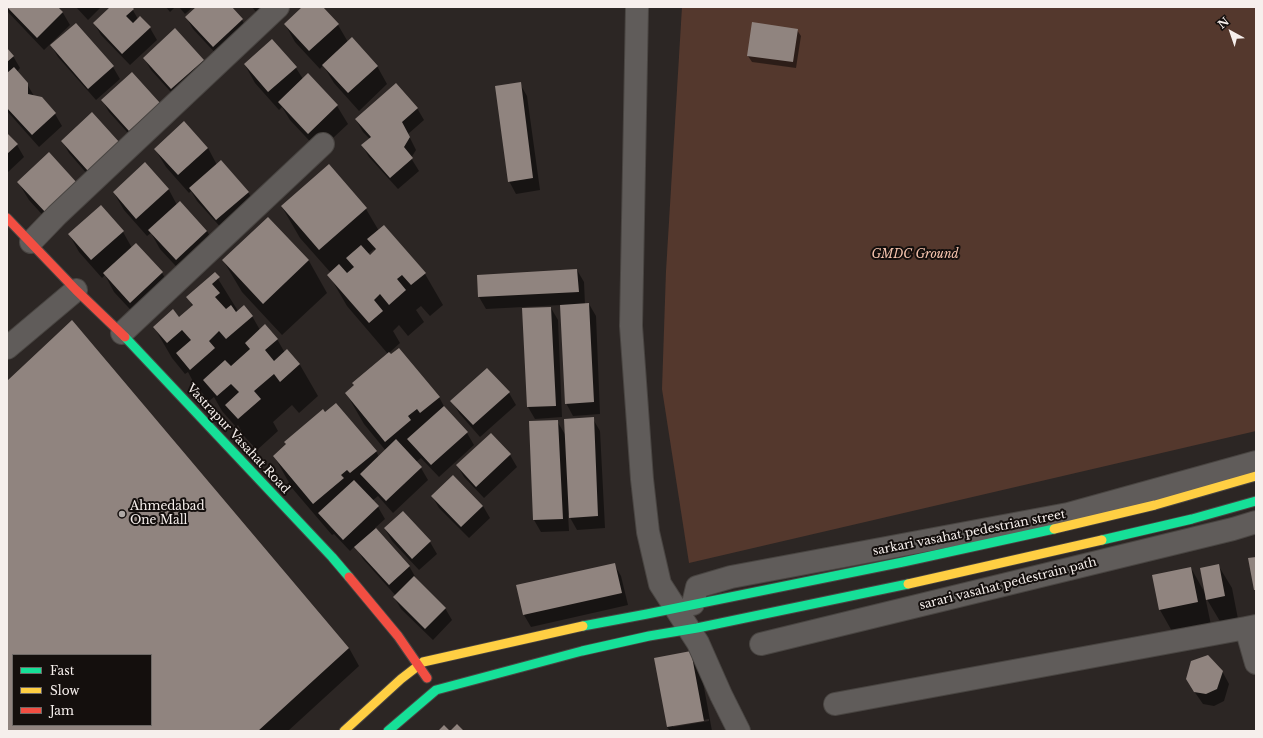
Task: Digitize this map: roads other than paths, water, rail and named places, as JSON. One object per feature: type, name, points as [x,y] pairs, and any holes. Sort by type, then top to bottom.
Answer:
[{"type":"street","points":[[31,242],[57,215],[278,7]]},
{"type":"street","points":[[637,7],[631,326],[642,479],[648,532],[660,584],[684,606],[689,629],[698,643],[739,731]]},
{"type":"street","points":[[122,333],[323,144]]},
{"type":"street","name":"Vastrapur Vasahat Road","points":[[7,218],[76,290],[122,333],[332,557],[398,636],[436,690]]},
{"type":"street","points":[[7,348],[76,290]]},
{"type":"street","name":"sarkari vasahat pedestrian street","points":[[684,606],[696,587],[730,577],[1068,514],[1256,462]]},
{"type":"street","points":[[344,731],[401,679],[423,662],[576,627],[903,562],[1044,532],[1156,505],[1256,476]]},
{"type":"street","points":[[388,731],[436,690],[582,651],[865,594],[996,565],[1192,519],[1256,501]]},
{"type":"street","name":"sarari vasahat pedestrain path","points":[[760,644],[1226,531],[1256,522]]},
{"type":"street","points":[[834,704],[1251,627],[1256,663]]},
{"type":"place","name":"Ahmedabad One Mall","points":[[122,514]]},
{"type":"park label","name":"GMDC Ground","points":[[915,255]]}]
